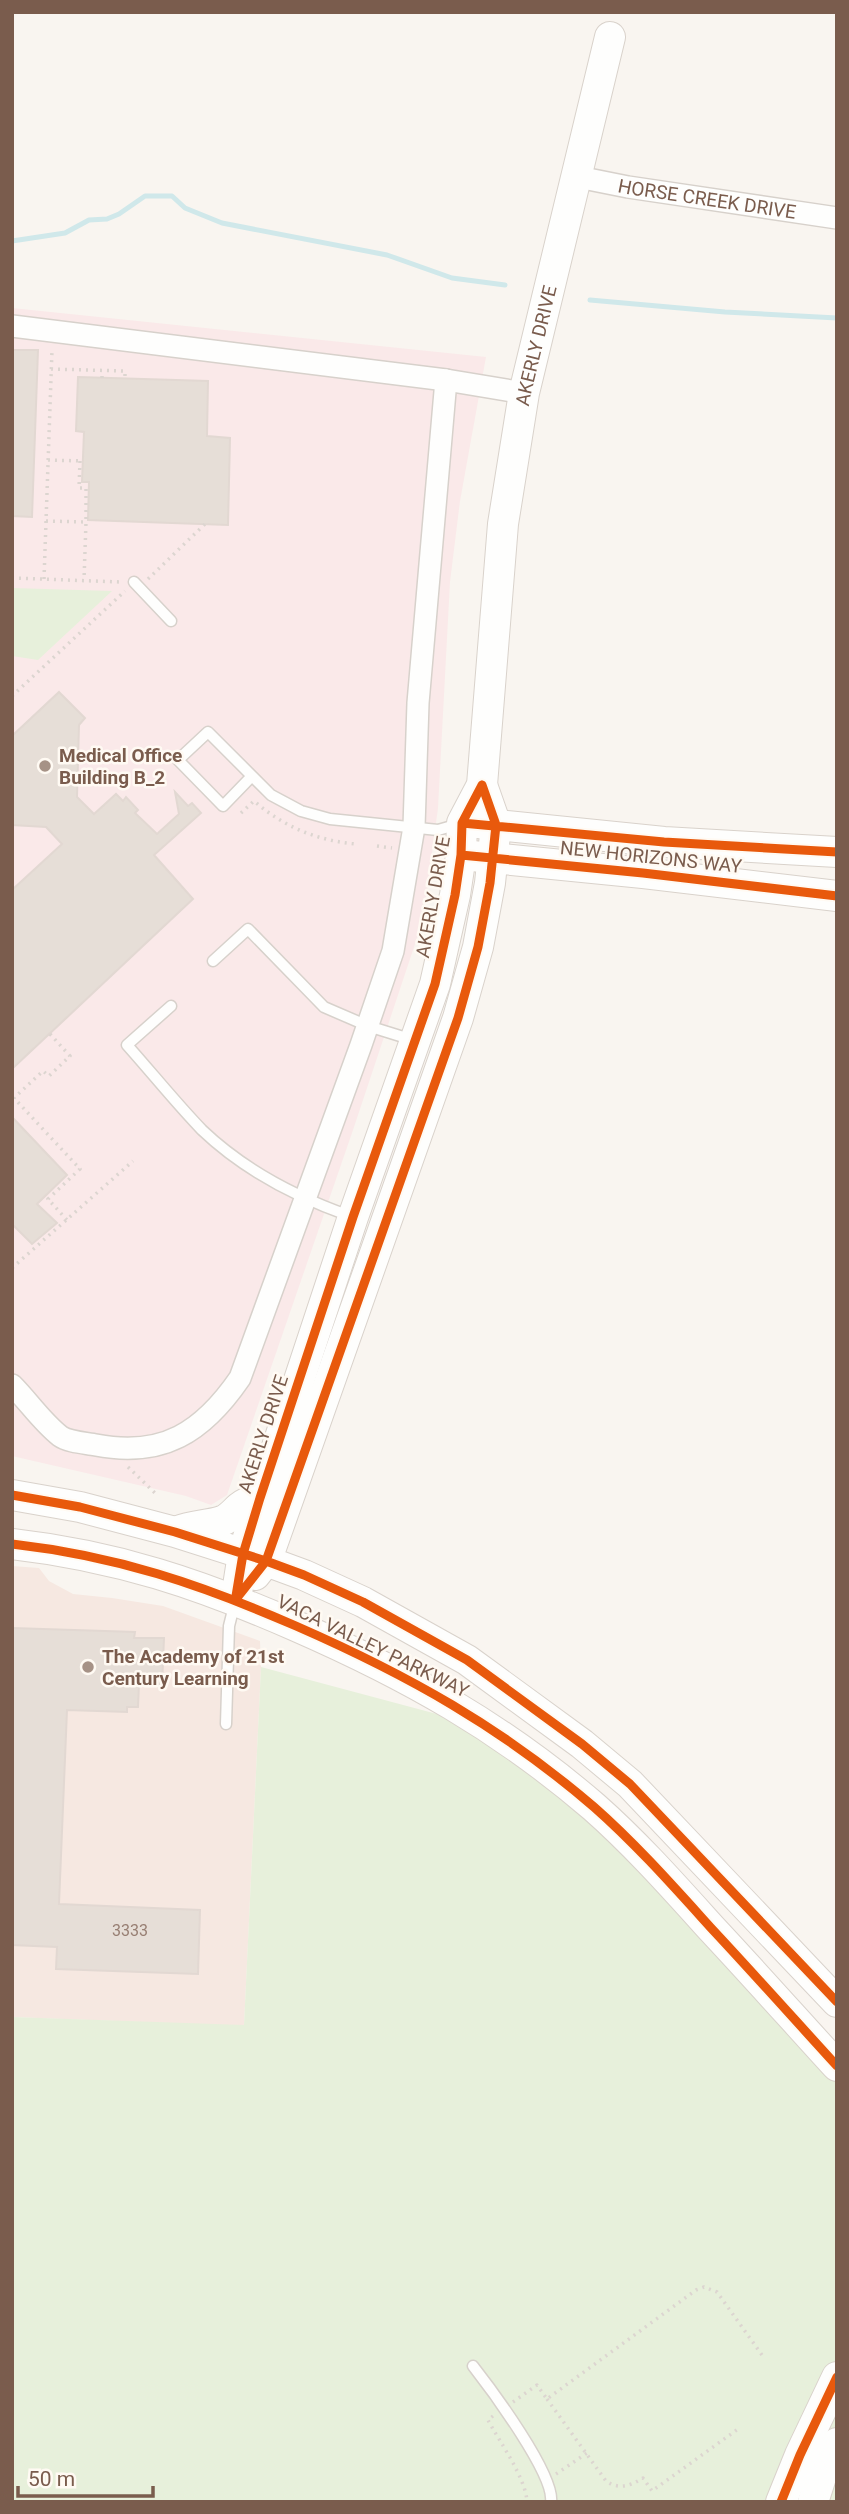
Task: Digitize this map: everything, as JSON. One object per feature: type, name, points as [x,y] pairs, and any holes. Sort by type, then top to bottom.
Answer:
[{"type":"street","name":"AKERLY DRIVE","points":[[236,1599],[458,1018],[478,947],[496,825],[482,785],[503,524],[524,393],[610,37]]},
{"type":"street","name":"HORSE CREEK DRIVE","points":[[578,177],[837,218]]},
{"type":"street","points":[[12,326],[446,380],[524,393]]},
{"type":"street","points":[[12,1385],[62,1438],[120,1449],[160,1445],[188,1433],[222,1404],[240,1378],[393,951],[414,827],[418,703],[446,380]]},
{"type":"street","name":"AKERLY DRIVE","points":[[254,1557],[260,1497],[353,1217],[416,1041],[444,945],[461,855],[451,826],[482,785]]},
{"type":"street","name":"NEW HORIZONS WAY","points":[[451,826],[496,825],[664,842],[837,852]]},
{"type":"street","name":"NEW HORIZONS WAY","points":[[461,855],[656,874],[837,896]]},
{"type":"street","name":"VACA VALLEY PARKWAY","points":[[12,1495],[80,1507],[175,1532],[304,1575],[363,1602],[467,1660],[582,1744],[630,1784],[837,2002]]},
{"type":"street","points":[[175,1532],[193,1525],[209,1525],[223,1520],[232,1516],[242,1505],[260,1497]]},
{"type":"street","name":"VACA VALLEY PARKWAY","points":[[12,1544],[131,1564],[236,1599],[342,1646],[438,1694],[493,1728],[548,1769],[647,1857],[837,2066]]},
{"type":"street","points":[[781,2502],[837,2377]]},
{"type":"street","points":[[813,2502],[823,2471],[837,2443]]},
{"type":"lane","points":[[136,585],[172,621]]},
{"type":"lane","points":[[252,776],[223,806],[177,760],[208,732],[252,776],[271,795],[301,811],[330,819],[414,827],[451,826]]},
{"type":"lane","points":[[213,961],[248,929],[324,1007],[368,1026],[416,1041]]},
{"type":"lane","points":[[171,1006],[127,1045],[202,1129],[233,1155],[264,1177],[306,1200],[353,1217]]},
{"type":"lane","points":[[226,1724],[229,1626],[236,1599]]},
{"type":"lane","points":[[473,2366],[504,2408],[534,2457],[554,2500]]},
{"type":"path","points":[[44,579],[52,344]]},
{"type":"path","points":[[51,369],[125,371],[125,379]]},
{"type":"path","points":[[102,371],[102,378]]},
{"type":"path","points":[[48,460],[81,461],[79,488],[86,488],[84,580]]},
{"type":"path","points":[[46,521],[86,523]]},
{"type":"path","points":[[12,695],[205,524]]},
{"type":"path","points":[[12,578],[136,585]]},
{"type":"path","points":[[34,665],[45,665]]},
{"type":"path","points":[[50,1034],[70,1056],[49,1076],[43,1071],[15,1098],[80,1168],[48,1199],[67,1220]]},
{"type":"path","points":[[12,1268],[132,1161]]},
{"type":"path","points":[[121,1461],[155,1493]]},
{"type":"path","points":[[547,2399],[704,2287],[717,2292],[762,2355]]},
{"type":"path","points":[[527,2502],[518,2474],[488,2420],[537,2385],[606,2481],[619,2487],[643,2478],[652,2491],[738,2429]]},
{"type":"shaded area","points":[[12,308],[486,357],[460,501],[450,582],[438,808],[423,920],[227,1495],[211,1505],[186,1496],[12,1456]]},
{"type":"shaded area","points":[[12,1566],[39,1568],[49,1581],[73,1594],[163,1606],[260,1641],[244,2026],[12,2017]]},
{"type":"green space","points":[[12,588],[112,591],[38,660],[12,656]]},
{"type":"green space","points":[[261,1667],[493,1729],[647,1857],[837,2066],[837,2502],[12,2502],[12,2017],[244,2025]]},
{"type":"building","points":[[12,350],[38,350],[32,517],[12,516]]},
{"type":"building","points":[[78,377],[208,381],[207,436],[230,438],[228,525],[88,520],[89,482],[82,482],[84,432],[76,431]]},
{"type":"building","points":[[59,692],[85,718],[79,725],[77,797],[94,814],[116,794],[123,801],[126,797],[138,810],[135,813],[157,834],[179,814],[175,792],[188,806],[192,803],[201,813],[154,855],[193,899],[12,1069],[12,890],[62,844],[46,827],[12,825],[12,736]]},
{"type":"building","points":[[12,1117],[67,1175],[37,1204],[57,1223],[32,1244],[12,1224]]},
{"type":"building","points":[[12,1628],[135,1632],[134,1638],[164,1638],[162,1685],[139,1684],[138,1707],[127,1707],[127,1712],[67,1710],[59,1904],[200,1910],[198,1974],[56,1969],[57,1947],[12,1945]]},
{"type":"waterway","points":[[12,241],[65,233],[89,220],[107,219],[145,196],[172,196],[185,208],[222,223],[387,255],[452,278],[505,285]]},
{"type":"waterway","points":[[590,300],[725,312],[837,318]]},
{"type":"cycle path","points":[[236,1596],[243,1554],[260,1498],[353,1217],[435,984],[455,895],[461,855],[462,823],[482,785]]},
{"type":"cycle path","points":[[236,1599],[266,1561],[458,1018],[478,947],[490,883],[496,825],[482,785]]},
{"type":"cycle path","points":[[462,823],[664,842],[837,852]]},
{"type":"cycle path","points":[[461,855],[837,896]]},
{"type":"cycle path","points":[[12,1495],[80,1507],[175,1532],[266,1561],[363,1602],[467,1660],[582,1744],[630,1784],[837,2002]]},
{"type":"cycle path","points":[[12,1544],[123,1564],[226,1597],[377,1664],[488,1727],[559,1778],[625,1836],[837,2066]]},
{"type":"cycle path","points":[[781,2502],[837,2377]]},
{"type":"place","name":"Medical Office Building B_2","points":[[45,766]]},
{"type":"place","name":"The Academy of 21st Century Learning","points":[[88,1667]]}]
